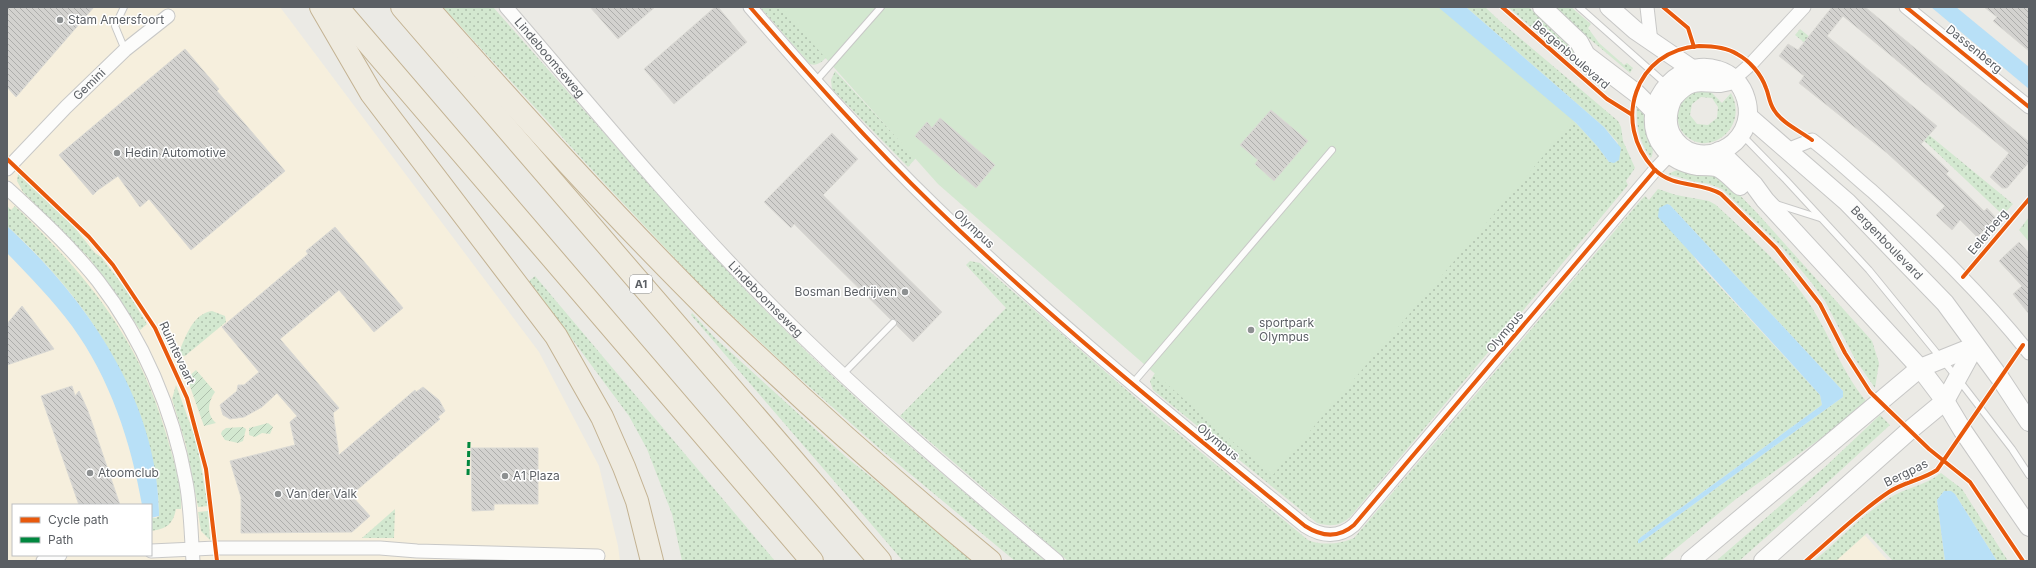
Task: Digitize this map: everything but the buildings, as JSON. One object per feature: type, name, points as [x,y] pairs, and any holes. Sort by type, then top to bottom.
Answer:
[{"type":"highway","points":[[321,7],[370,93],[556,336],[602,417],[624,467],[637,501],[652,561]]},
{"type":"highway","points":[[337,7],[812,561]]},
{"type":"highway","name":"A1","points":[[402,7],[880,561]]},
{"type":"highway","name":"A1","points":[[427,7],[552,148],[713,313],[782,379],[903,489],[990,561]]},
{"type":"main road","name":"Bergenboulevard","points":[[1542,7],[1579,42],[1593,47],[1664,101]]},
{"type":"main road","points":[[1609,7],[1651,42],[1692,69]]},
{"type":"main road","points":[[1676,150],[1699,154],[1719,151],[1732,145],[1742,135],[1748,116],[1744,92],[1734,79],[1727,74],[1717,69],[1692,69],[1674,79],[1664,101],[1654,130],[1658,139],[1676,150],[1688,164],[1718,168],[1748,193],[1765,200]]},
{"type":"main road","points":[[1664,101],[1688,84],[1698,82],[1721,83],[1734,79]]},
{"type":"main road","name":"Bergenboulevard","points":[[1748,116],[1847,202],[1945,304],[2000,378],[2029,422]]},
{"type":"main road","points":[[1719,151],[1754,185],[1765,200],[1920,368],[1945,401],[1963,431],[2029,527]]},
{"type":"main road","points":[[1690,561],[1920,368],[1975,346]]},
{"type":"main road","name":"Bergpas","points":[[1763,561],[1910,430],[1945,401],[1975,346]]},
{"type":"street","name":"Lindeboomseweg","points":[[506,7],[594,112],[699,231],[756,290],[842,375],[902,429],[1057,561]]},
{"type":"street","name":"Olympus","points":[[750,7],[815,82],[934,206],[1054,316],[1132,383],[1305,526],[1323,534],[1340,534],[1354,525],[1655,170],[1676,150]]},
{"type":"street","points":[[1647,7],[1651,42]]},
{"type":"street","points":[[1734,79],[1751,64],[1804,7]]},
{"type":"street","name":"Dassenberg","points":[[1906,7],[2029,107]]},
{"type":"street","name":"Gemini","points":[[7,169],[66,107],[125,50],[168,16]]},
{"type":"street","points":[[1787,150],[1812,140],[1834,157],[1906,222],[1963,277],[2029,353]]},
{"type":"street","points":[[7,188],[49,226],[98,281],[138,343],[163,399],[182,462],[187,484],[192,555]]},
{"type":"street","points":[[152,551],[192,555],[380,548],[470,557],[598,556]]},
{"type":"lane","points":[[124,7],[115,26],[125,50]]},
{"type":"lane","points":[[815,82],[881,7]]},
{"type":"lane","points":[[1579,7],[1664,101]]},
{"type":"lane","points":[[1742,135],[1869,270],[1943,359],[2012,449],[2029,475]]},
{"type":"lane","points":[[1132,383],[1332,150]]},
{"type":"lane","points":[[1765,200],[1821,218]]},
{"type":"lane","points":[[842,375],[893,324]]},
{"type":"shaded area","points":[[7,7],[280,7],[539,352],[599,466],[618,546],[620,561],[7,561]]},
{"type":"shaded area","points":[[1862,532],[1888,561],[1830,561]]},
{"type":"green space","points":[[443,7],[493,7],[694,235],[751,296],[811,356],[885,425],[1045,561],[1015,561],[879,448],[788,368],[703,288],[605,184]]},
{"type":"green space","points":[[760,7],[792,7],[836,44],[822,62],[814,65],[810,64]]},
{"type":"green space","name":"sportpark Olympus","points":[[780,7],[1451,7],[1578,115],[1272,476],[938,184]]},
{"type":"green space","points":[[1438,7],[1576,123],[1609,162],[1618,143],[1604,127],[1466,7],[1485,7],[1618,121],[1621,127],[1623,141],[1635,168],[1626,181],[1628,185],[1351,516],[1340,524],[1336,525],[1317,523],[1153,390],[1150,381],[1160,365]]},
{"type":"green space","points":[[1508,7],[1529,7],[1561,39],[1610,80],[1602,88]]},
{"type":"green space","points":[[1552,7],[1571,7],[1591,24],[1588,28],[1599,43],[1624,65],[1627,63],[1633,68],[1630,73]]},
{"type":"green space","points":[[1800,29],[2013,204],[2003,215],[1929,145],[1795,35]]},
{"type":"green space","points":[[835,71],[916,158],[908,167],[832,89],[831,80]]},
{"type":"green space","points":[[1703,91],[1712,93],[1722,103],[1731,93],[1735,107],[1735,119],[1730,129],[1722,137],[1712,142],[1701,143],[1690,139],[1681,130],[1679,124],[1678,112],[1680,106],[1689,96]],"holes":[[[1701,97],[1712,98],[1718,107],[1717,118],[1708,125],[1697,124],[1690,115],[1692,104]]]},
{"type":"green space","points":[[1637,106],[1641,110],[1650,131],[1653,147],[1651,158],[1639,134]]},
{"type":"green space","points":[[1677,170],[1707,172],[1726,181],[1758,214],[1872,341],[1879,363],[1875,388],[1855,359],[1825,301],[1781,246],[1722,189],[1709,184],[1668,174]]},
{"type":"green space","points":[[18,174],[74,227],[95,253],[101,257],[125,288],[147,324],[140,330],[116,294],[89,258],[23,192],[17,181]]},
{"type":"green space","points":[[1658,189],[1676,195],[1709,201],[1716,205],[1766,252],[1799,289],[1816,315],[1850,378],[1866,401],[1827,434],[1736,499],[1661,561],[1068,561],[900,416],[1006,308],[966,265],[970,261],[980,263],[1153,413],[1308,540],[1325,544],[1343,542],[1354,538],[1641,200],[1645,196],[1649,200]],"holes":[[[1667,204],[1670,205],[1843,391],[1843,397],[1640,543],[1641,537],[1822,405],[1820,395],[1697,262]]]},
{"type":"green space","points":[[7,206],[11,210],[15,206],[67,259],[110,313],[128,342],[144,373],[157,407],[176,468],[181,509],[176,509],[171,522],[165,527],[152,531],[152,518],[159,516],[158,494],[150,451],[133,400],[106,344],[71,294],[51,270],[7,226]]},
{"type":"green space","points":[[2029,217],[2029,242],[2019,230]]},
{"type":"green space","points":[[535,276],[775,561],[682,561],[672,514],[647,449],[629,416],[529,281]]},
{"type":"green space","points":[[212,311],[225,316],[226,322],[185,356],[179,355],[178,354],[190,327],[199,317]]},
{"type":"green space","points":[[692,313],[714,337],[846,457],[975,561],[903,561],[691,315]]},
{"type":"green space","points":[[196,370],[215,392],[211,400],[209,412],[216,423],[204,426],[187,378]]},
{"type":"green space","points":[[176,385],[197,443],[208,506],[198,507],[186,445],[172,399]]},
{"type":"green space","points":[[1880,415],[1890,425],[1816,493],[1739,561],[1716,561],[1825,467]]},
{"type":"green space","points":[[268,423],[273,427],[270,434],[262,433],[255,437],[249,435],[249,428]]},
{"type":"green space","points":[[243,427],[246,429],[243,441],[238,443],[225,440],[221,434],[226,428]]},
{"type":"green space","points":[[1941,473],[1962,489],[2008,561],[1997,561],[1955,494],[1944,491],[1937,500],[1945,561],[1893,561],[1867,533],[1836,561],[1814,561],[1859,520],[1878,505],[1901,492],[1934,478]]},
{"type":"green space","points":[[395,509],[394,538],[362,538]]},
{"type":"green space","points":[[208,511],[210,540],[201,531],[198,512]]},
{"type":"water","points":[[1438,7],[1466,7],[1604,127],[1621,148],[1619,160],[1614,163],[1609,162],[1576,123]]},
{"type":"water","points":[[1931,7],[1956,7],[2029,67],[2029,89]]},
{"type":"water","points":[[1667,204],[1670,205],[1843,391],[1843,397],[1638,543],[1638,540],[1641,537],[1822,405],[1820,395],[1658,217],[1659,208]]},
{"type":"water","points":[[7,226],[37,255],[65,287],[91,320],[113,356],[132,394],[147,433],[156,474],[159,516],[152,518],[152,504],[142,504],[132,458],[117,411],[108,389],[85,346],[65,316],[41,288],[7,253]]},
{"type":"water","points":[[1944,491],[1951,491],[1955,494],[1997,561],[1945,561],[1937,500]]},
{"type":"marked path","points":[[468,475],[469,441]]},
{"type":"cycle path","points":[[750,7],[863,133],[910,182],[978,248],[1024,290],[1163,410],[1305,526],[1311,530],[1324,534],[1336,534],[1354,525],[1655,170]]},
{"type":"cycle path","points":[[1502,7],[1607,99],[1631,114]]},
{"type":"cycle path","points":[[1663,7],[1688,28],[1694,47]]},
{"type":"cycle path","points":[[1906,7],[2029,107]]},
{"type":"cycle path","points":[[1812,140],[1786,123],[1777,115],[1771,105],[1764,83],[1751,64],[1737,54],[1724,48],[1699,46],[1677,51],[1659,60],[1645,75],[1636,92],[1632,111],[1634,131],[1641,151],[1654,169],[1670,180],[1704,187],[1721,194],[1776,248],[1820,304],[1845,353],[1870,392],[1929,449],[1970,482],[2023,561]]},
{"type":"cycle path","name":"Ruimtevaart","points":[[7,159],[89,237],[113,265],[155,328],[187,398],[206,469],[217,561]]},
{"type":"cycle path","name":"Eelerberg","points":[[1963,277],[2029,199]]},
{"type":"cycle path","points":[[1806,561],[1878,499],[1901,486],[1937,470],[2023,345]]},
{"type":"place","name":"Stam Amersfoort","points":[[60,20]]},
{"type":"place","name":"Hedin Automotive","points":[[117,153]]},
{"type":"place","name":"Bosman Bedrijven","points":[[905,292]]},
{"type":"place","name":"sportpark Olympus","points":[[1251,330]]},
{"type":"place","name":"Atoomclub","points":[[90,473]]},
{"type":"place","name":"A1 Plaza","points":[[505,476]]},
{"type":"place","name":"Van der Valk","points":[[278,494]]}]
